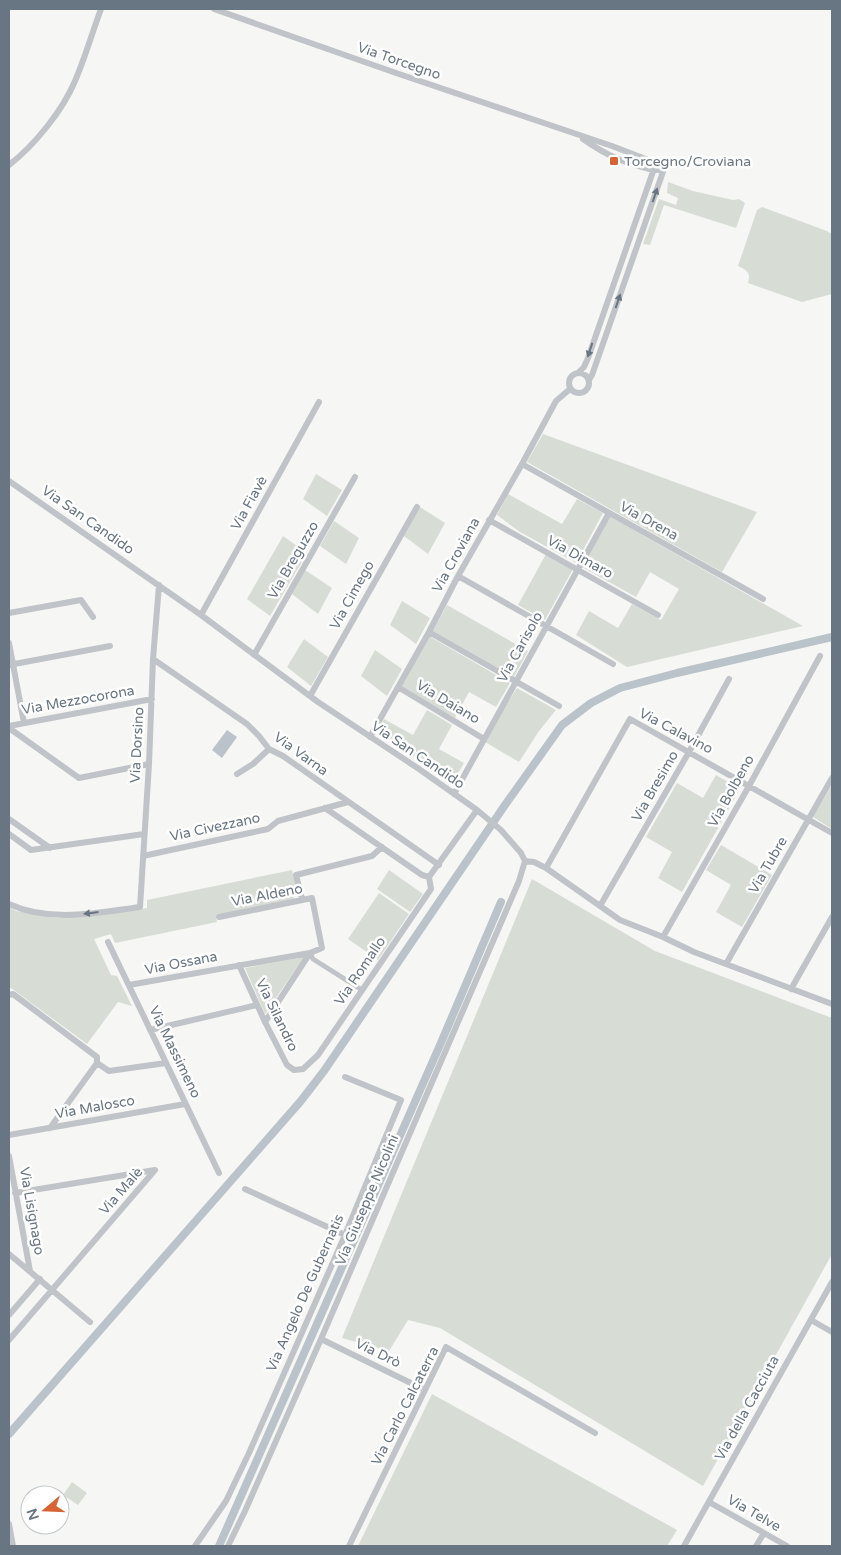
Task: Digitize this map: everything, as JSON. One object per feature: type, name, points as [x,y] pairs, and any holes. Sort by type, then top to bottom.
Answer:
[{"type":"street","points":[[9,165],[54,118],[74,83],[101,9]]},
{"type":"street","name":"Via Torcegno","points":[[214,9],[612,146],[656,163],[664,169]]},
{"type":"street","name":"Via Torcegno","points":[[577,135],[608,156],[623,162],[653,170],[664,169]]},
{"type":"street","points":[[608,156],[612,146]]},
{"type":"street","points":[[656,163],[588,358],[584,367],[579,372],[570,376],[568,383],[570,389],[576,393],[585,391],[589,386],[589,380],[664,169]]},
{"type":"street","points":[[637,220],[646,222]]},
{"type":"street","points":[[618,272],[627,274]]},
{"type":"street","points":[[601,320],[610,325]]},
{"type":"street","points":[[579,372],[585,374],[589,380]]},
{"type":"street","name":"Via Croviana","points":[[370,737],[556,401],[570,389]]},
{"type":"street","name":"Via Fiavè","points":[[201,615],[319,402]]},
{"type":"street","name":"Via Drena","points":[[522,464],[763,599]]},
{"type":"street","name":"Via Breguzzo","points":[[254,654],[354,477]]},
{"type":"street","name":"Via San Candido","points":[[9,481],[160,585],[310,696],[477,810],[501,830],[525,861]]},
{"type":"street","name":"Via Cimego","points":[[310,696],[417,507]]},
{"type":"street","name":"Via Carisolo","points":[[454,794],[609,513]]},
{"type":"street","name":"Via Dimaro","points":[[489,520],[658,615]]},
{"type":"street","points":[[458,576],[613,664]]},
{"type":"street","name":"Via Dorsino","points":[[9,904],[18,908],[58,916],[140,907],[149,764],[153,659],[160,585]]},
{"type":"street","points":[[9,613],[81,600],[93,617]]},
{"type":"street","points":[[429,632],[559,706]]},
{"type":"street","points":[[9,643],[11,665],[24,723]]},
{"type":"street","points":[[11,665],[110,646]]},
{"type":"street","name":"Via Bolbeno","points":[[663,937],[820,656]]},
{"type":"street","name":"Via Varna","points":[[153,659],[247,724],[269,749],[282,756],[439,865]]},
{"type":"street","name":"Via Bresimo","points":[[600,906],[689,752],[729,678]]},
{"type":"street","name":"Via Daiano","points":[[398,687],[484,739]]},
{"type":"street","name":"Via Mezzocorona","points":[[9,727],[152,699]]},
{"type":"street","name":"Via Calavino","points":[[546,868],[630,719],[832,833]]},
{"type":"street","points":[[9,727],[79,778],[149,764]]},
{"type":"street","points":[[237,774],[253,764],[269,749]]},
{"type":"street","name":"Via Tubre","points":[[726,964],[832,778]]},
{"type":"street","name":"Via Civezzano","points":[[143,856],[268,829],[278,821],[348,802]]},
{"type":"street","points":[[325,808],[422,875],[429,877],[477,810]]},
{"type":"street","points":[[9,819],[50,848]]},
{"type":"street","points":[[9,834],[31,850],[144,834]]},
{"type":"street","points":[[302,899],[296,875],[372,856],[382,847]]},
{"type":"street","points":[[525,861],[534,862],[546,868],[620,920],[694,952],[832,1004]]},
{"type":"street","name":"Via Giuseppe Nicolini","points":[[228,1546],[321,1339],[519,881],[525,861]]},
{"type":"street","name":"Via Romallo","points":[[297,1070],[308,1066],[318,1054],[362,990],[431,889],[429,877]]},
{"type":"street","name":"Via Aldeno","points":[[219,917],[312,898],[322,948],[310,953]]},
{"type":"street","points":[[791,989],[832,917]]},
{"type":"street","name":"Via Massimeno","points":[[108,942],[219,1173]]},
{"type":"street","points":[[310,953],[313,959],[362,990]]},
{"type":"street","points":[[265,1022],[310,953]]},
{"type":"street","name":"Via Ossana","points":[[128,985],[310,953]]},
{"type":"street","name":"Via Silandro","points":[[239,965],[287,1065],[297,1070]]},
{"type":"street","points":[[11,994],[97,1057],[97,1063],[50,1128]]},
{"type":"street","points":[[150,1030],[257,1005]]},
{"type":"street","points":[[97,1063],[109,1071],[166,1063]]},
{"type":"street","name":"Via Angelo De Gubernatis","points":[[195,1546],[226,1501],[249,1453],[402,1100],[345,1076]]},
{"type":"street","name":"Via Malosco","points":[[9,1135],[185,1104]]},
{"type":"street","name":"Via Lisignago","points":[[9,1156],[30,1271]]},
{"type":"street","name":"Via Malè","points":[[15,1194],[155,1170],[53,1290]]},
{"type":"street","points":[[245,1189],[345,1235]]},
{"type":"street","points":[[9,1254],[90,1322]]},
{"type":"street","points":[[9,1315],[40,1279]]},
{"type":"street","name":"Via della Cacciuta","points":[[684,1546],[832,1282]]},
{"type":"street","points":[[9,1340],[53,1290]]},
{"type":"street","points":[[811,1320],[832,1332]]},
{"type":"street","name":"Via Drò","points":[[321,1339],[425,1390]]},
{"type":"street","name":"Via Carlo Calcaterra","points":[[349,1546],[446,1347],[595,1433]]},
{"type":"street","name":"Via Telve","points":[[709,1502],[787,1546]]},
{"type":"street","points":[[9,1524],[13,1546]]},
{"type":"street","points":[[756,1546],[764,1533]]},
{"type":"shaded area","points":[[668,182],[693,191],[733,200],[739,199],[745,203],[736,228],[664,205],[650,245],[643,244],[659,199],[676,205],[678,198],[667,193]]},
{"type":"shaded area","points":[[762,207],[832,234],[832,294],[802,302],[748,283],[748,272],[738,266],[757,210]]},
{"type":"shaded area","points":[[543,434],[757,512],[722,572],[527,462]]},
{"type":"shaded area","points":[[316,474],[342,490],[327,516],[303,499]]},
{"type":"shaded area","points":[[508,494],[562,524],[577,499],[603,513],[576,563],[520,532],[497,515]]},
{"type":"shaded area","points":[[420,507],[445,523],[428,554],[404,536]]},
{"type":"shaded area","points":[[609,516],[803,626],[627,667],[576,635],[589,611],[618,628],[632,604],[661,620],[679,589],[650,572],[636,597],[582,567]]},
{"type":"shaded area","points":[[334,521],[359,538],[346,564],[320,546]]},
{"type":"shaded area","points":[[283,536],[307,553],[270,616],[247,599]]},
{"type":"shaded area","points":[[546,554],[573,569],[545,620],[518,605]]},
{"type":"shaded area","points":[[305,570],[332,588],[318,614],[292,594]]},
{"type":"shaded area","points":[[402,601],[430,618],[416,644],[390,625]]},
{"type":"shaded area","points":[[447,605],[528,651],[514,677],[433,631]]},
{"type":"shaded area","points":[[429,636],[510,683],[496,707],[469,692],[455,718],[402,686]]},
{"type":"shaded area","points":[[304,639],[328,657],[311,686],[287,667]]},
{"type":"shaded area","points":[[375,650],[402,669],[387,696],[361,676]]},
{"type":"shaded area","points":[[517,688],[556,710],[539,731],[519,762],[485,742]]},
{"type":"shaded area","points":[[427,710],[452,725],[439,749],[464,763],[452,784],[377,731],[384,719],[413,735]]},
{"type":"shaded area","points":[[227,730],[237,737],[222,758],[212,750]]},
{"type":"shaded area","points":[[716,775],[740,789],[682,892],[658,878],[672,852],[646,837],[677,783],[703,798]]},
{"type":"shaded area","points":[[832,785],[832,829],[813,817]]},
{"type":"shaded area","points":[[721,845],[772,875],[742,927],[716,912],[731,885],[706,870]]},
{"type":"shaded area","points":[[292,870],[297,891],[293,899],[216,916],[217,922],[115,943],[111,934],[94,939],[111,975],[117,976],[132,1006],[118,1002],[87,1044],[11,988],[9,989],[9,907],[16,911],[57,918],[84,917],[147,908],[147,900]]},
{"type":"shaded area","points":[[389,870],[423,894],[410,912],[377,889]]},
{"type":"shaded area","points":[[532,879],[655,951],[832,1018],[832,1254],[703,1486],[440,1328],[408,1320],[389,1351],[342,1338]]},
{"type":"shaded area","points":[[379,893],[409,914],[378,960],[348,939]]},
{"type":"shaded area","points":[[304,957],[265,1014],[245,968]]},
{"type":"shaded area","points":[[432,1394],[677,1530],[667,1546],[358,1546]]},
{"type":"shaded area","points":[[72,1482],[87,1493],[78,1505],[70,1500],[70,1485]]},
{"type":"waterway","points":[[9,1434],[300,1102],[324,1071],[505,805],[562,725],[591,703],[620,688],[832,637]]},
{"type":"waterway","points":[[219,1546],[501,902]]},
{"type":"place","name":"Torcegno/Croviana","points":[[614,161]]}]
